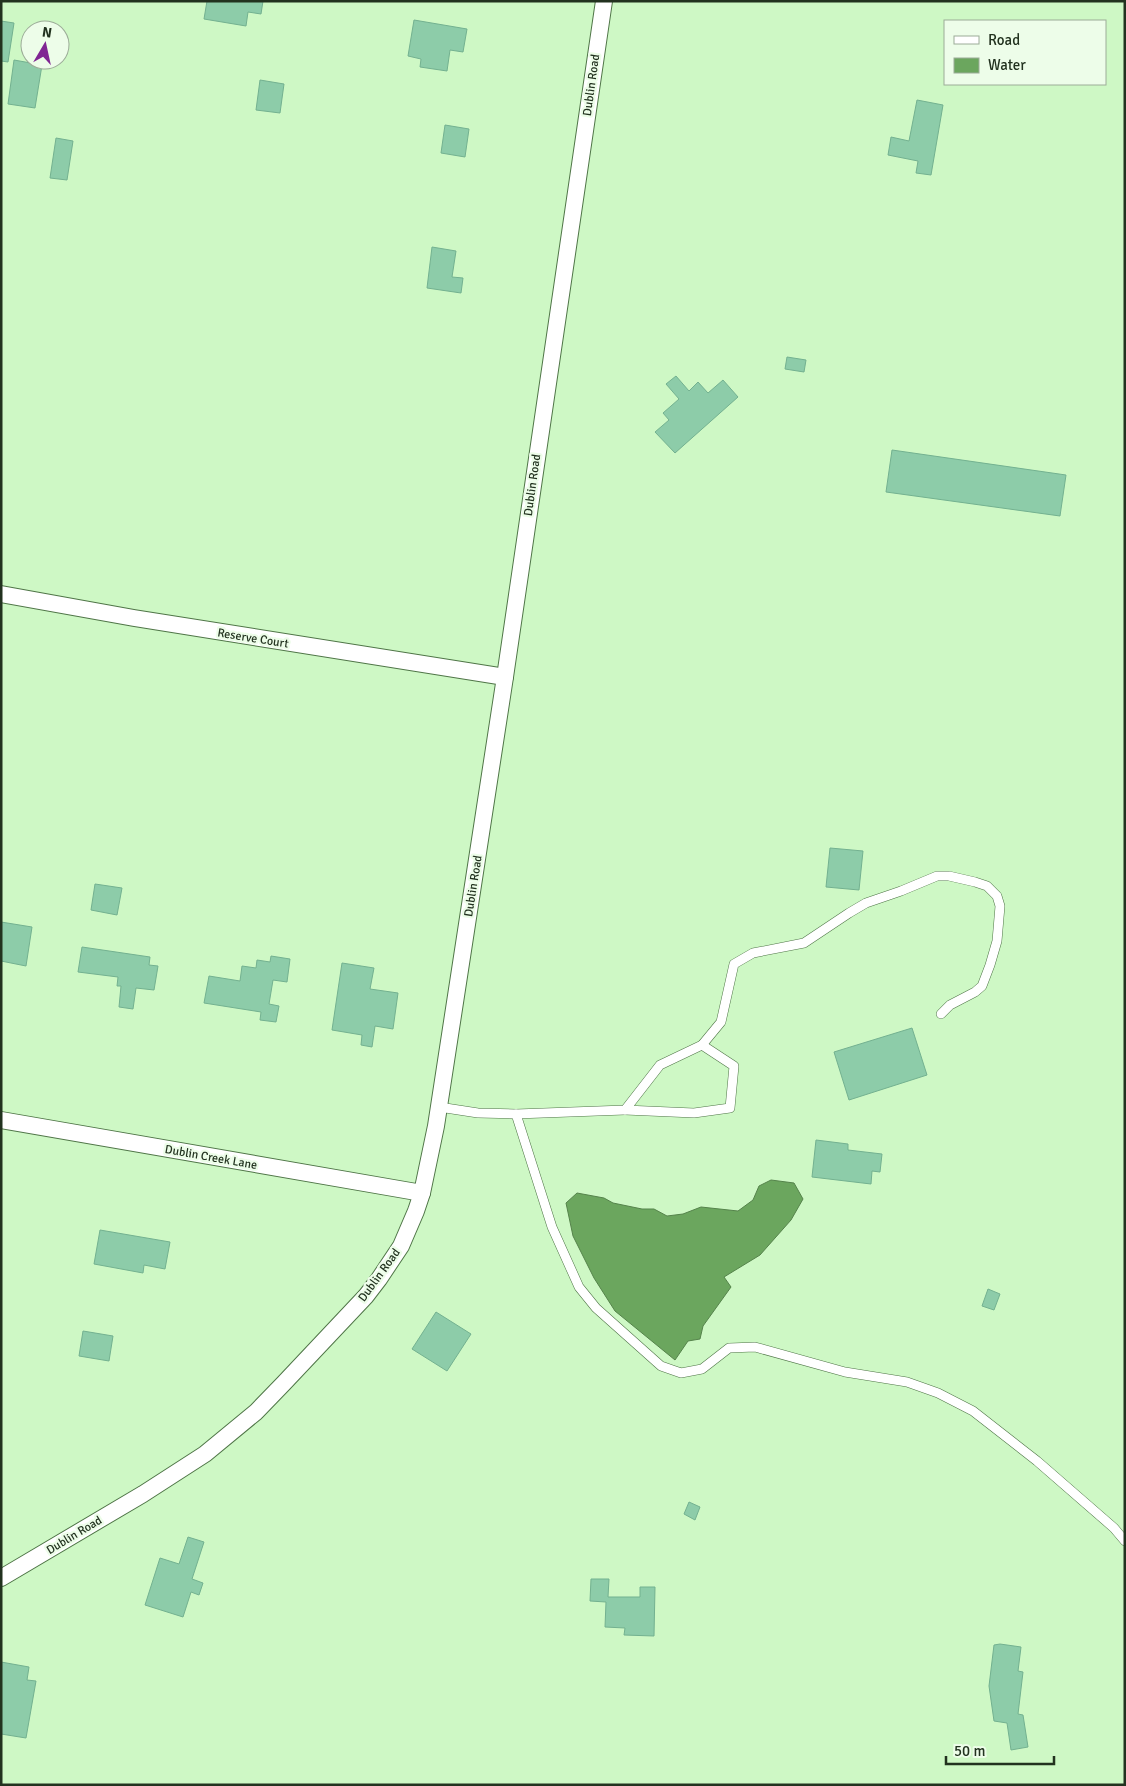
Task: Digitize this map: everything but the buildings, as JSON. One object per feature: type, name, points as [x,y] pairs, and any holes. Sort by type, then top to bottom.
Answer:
[{"type":"street","name":"Dublin Road","points":[[1,1578],[176,1473],[205,1454],[256,1412],[346,1318],[380,1279],[400,1246],[416,1211],[429,1165],[439,1107],[505,677],[604,1]]},
{"type":"street","name":"Reserve Court","points":[[1,594],[163,623],[505,677]]},
{"type":"street","name":"Dublin Creek Lane","points":[[1,1120],[422,1192]]},
{"type":"lane","points":[[625,1110],[660,1064],[702,1045],[721,1022],[734,964],[753,953],[804,943],[866,903],[937,876],[949,876],[987,886],[997,896],[1000,906],[1000,922],[990,965],[982,986],[975,992],[950,1005],[941,1014]]},
{"type":"lane","points":[[439,1107],[478,1113],[516,1114],[625,1110],[694,1113],[730,1108],[734,1066],[702,1045]]},
{"type":"lane","points":[[516,1114],[552,1227],[579,1287],[596,1308],[661,1366],[681,1373],[702,1369],[729,1348],[755,1347],[844,1372],[907,1382],[938,1393],[973,1411],[1037,1460],[1114,1528],[1125,1541]]},
{"type":"water","points":[[771,1180],[794,1183],[803,1199],[791,1220],[760,1255],[724,1277],[731,1287],[703,1326],[700,1339],[688,1341],[675,1360],[615,1311],[594,1278],[573,1236],[566,1203],[577,1193],[604,1198],[613,1203],[642,1209],[654,1209],[667,1216],[683,1214],[701,1207],[738,1211],[753,1200],[759,1186]]}]
